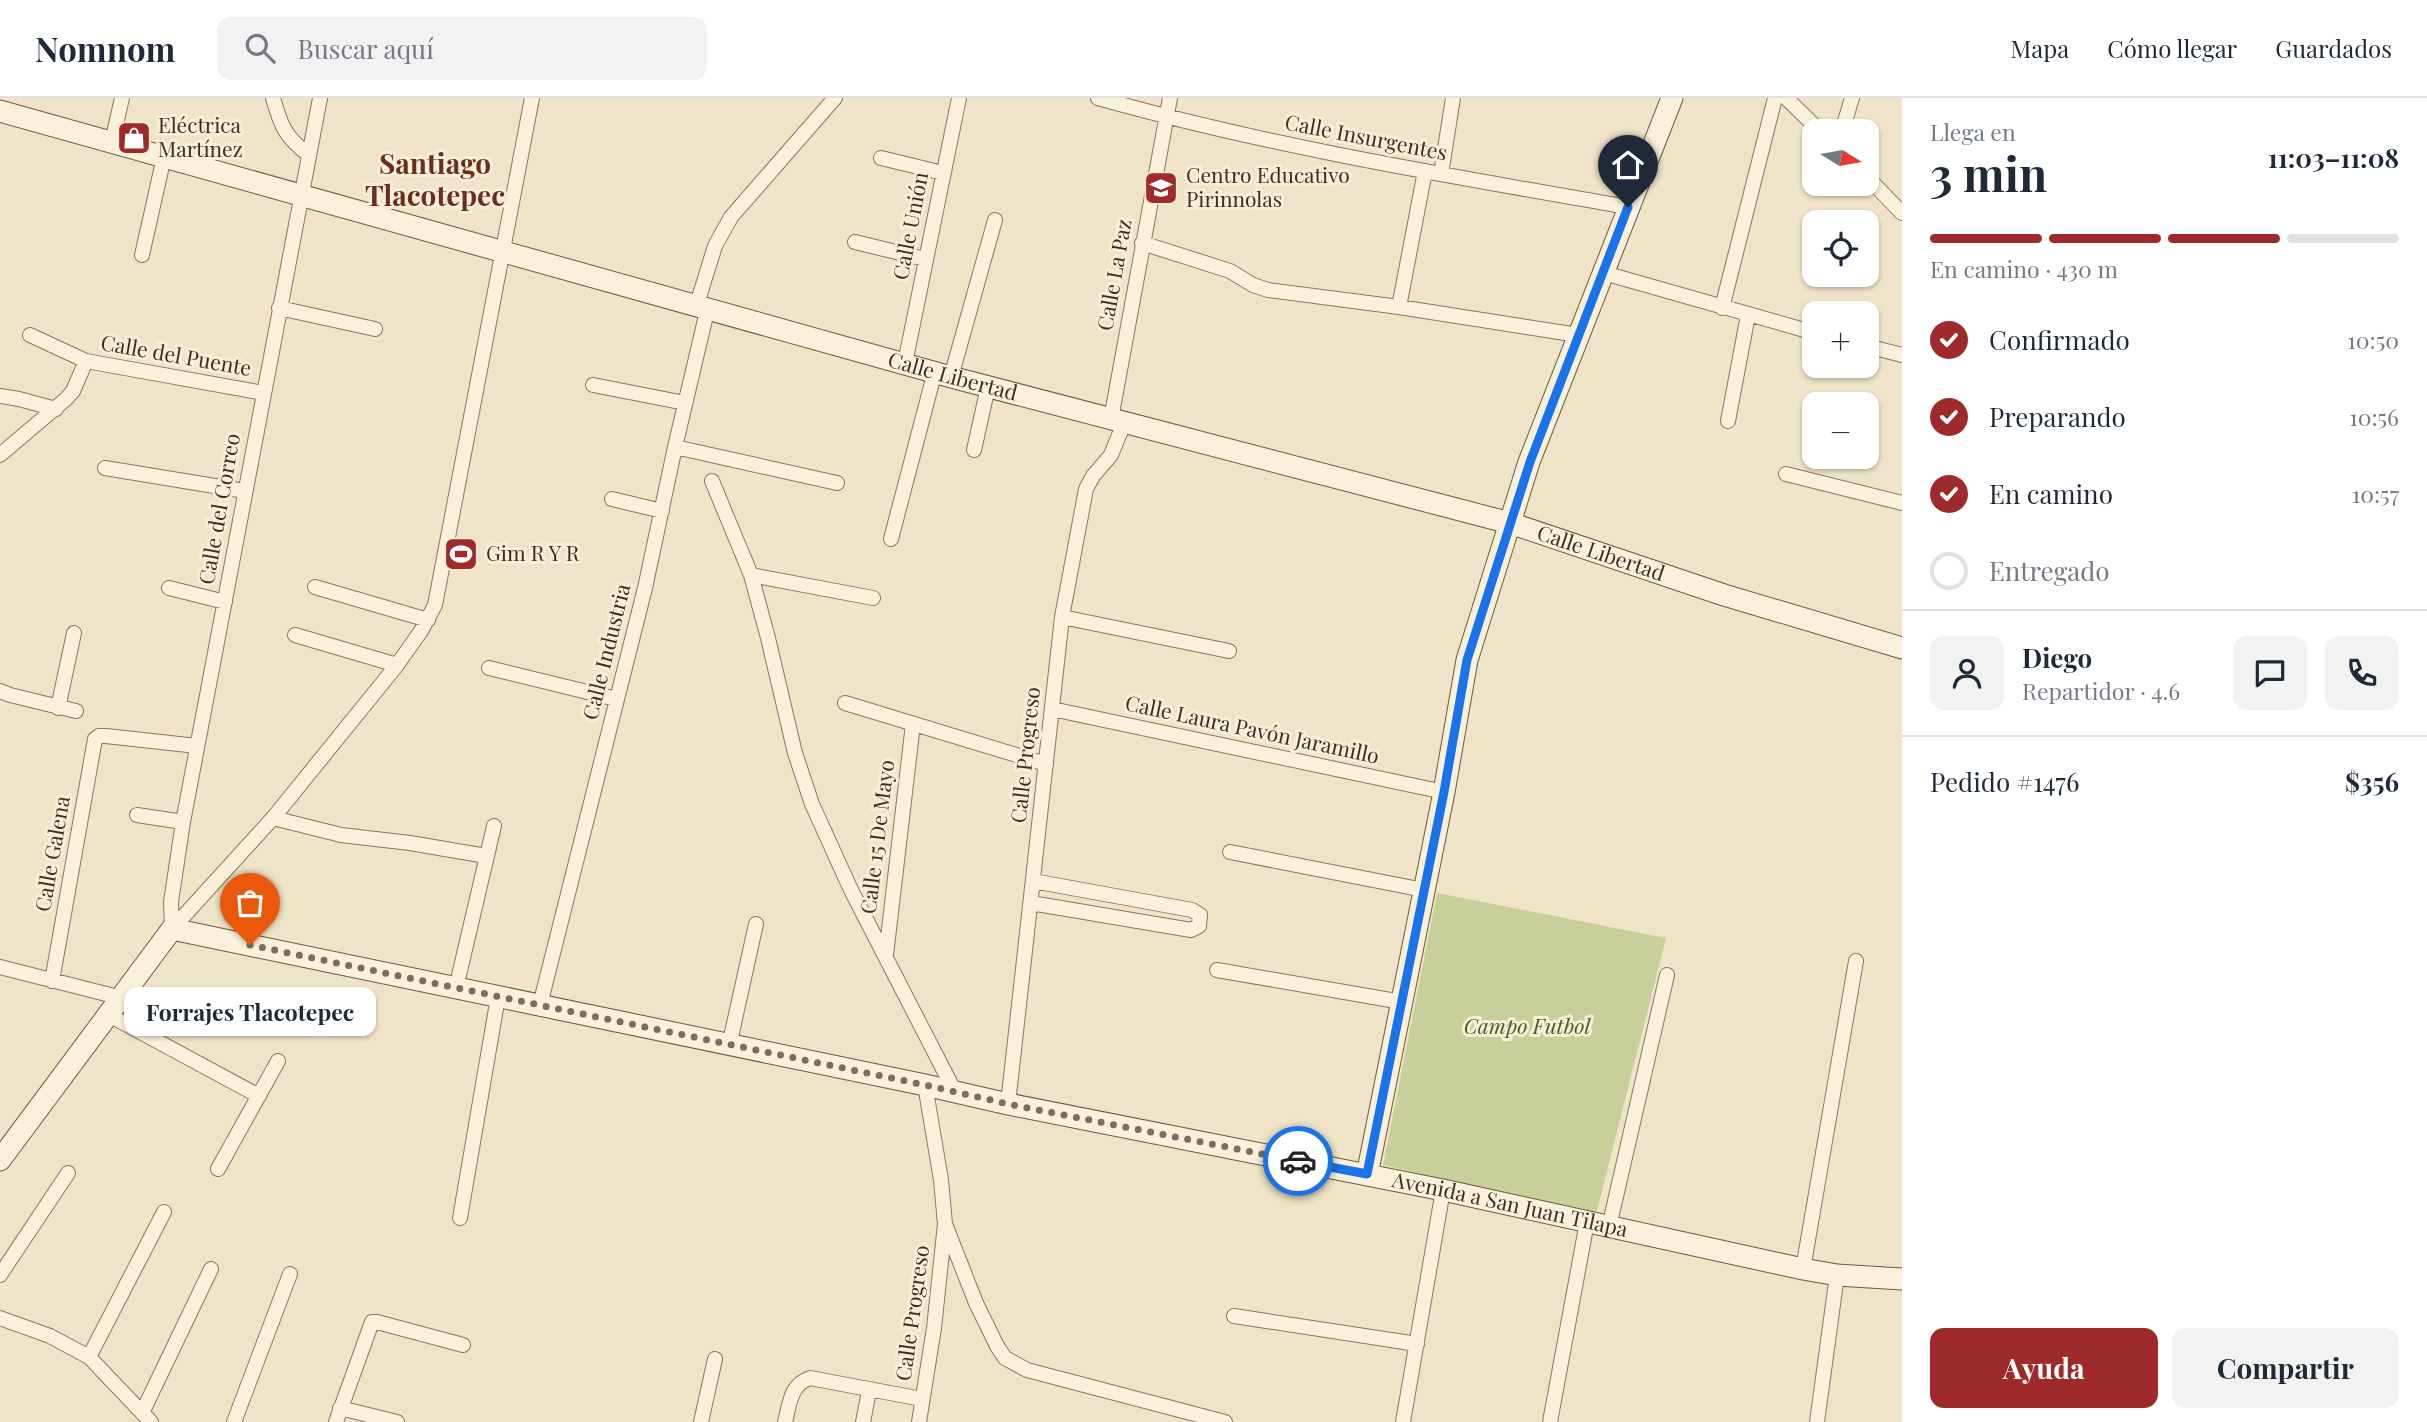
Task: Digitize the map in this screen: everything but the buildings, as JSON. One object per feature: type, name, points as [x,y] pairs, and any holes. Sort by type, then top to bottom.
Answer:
[{"type":"main road","points":[[1367,1174],[1444,792],[1467,660],[1530,462],[1672,98]]},
{"type":"main road","name":"Calle Libertad","points":[[0,111],[988,387],[1510,523],[1736,598],[1902,648]]},
{"type":"main road","points":[[0,1160],[172,929]]},
{"type":"main road","name":"Avenida a San Juan Tilapa","points":[[172,929],[1008,1104],[1367,1174],[1802,1269],[1837,1275],[1902,1279]]},
{"type":"street","points":[[112,142],[122,98]]},
{"type":"street","points":[[273,98],[288,138],[309,155]]},
{"type":"street","name":"Calle del Correo","points":[[172,929],[171,902],[183,822],[320,98]]},
{"type":"street","points":[[172,929],[273,818],[397,665],[428,620],[439,589],[532,98]]},
{"type":"street","name":"Calle Industria","points":[[540,1005],[645,588],[715,246],[732,217],[835,98]]},
{"type":"street","name":"Calle Unión","points":[[905,363],[959,98]]},
{"type":"street","name":"Calle Insurgentes","points":[[1098,98],[1166,117],[1332,154],[1628,207]]},
{"type":"street","name":"Calle La Paz","points":[[1117,421],[1142,243],[1170,98]]},
{"type":"street","points":[[1441,174],[1453,98]]},
{"type":"street","points":[[1722,308],[1775,98]]},
{"type":"street","points":[[1786,98],[1808,119]]},
{"type":"street","points":[[1846,119],[1852,98]]},
{"type":"street","points":[[142,255],[163,157]]},
{"type":"street","points":[[881,158],[943,173]]},
{"type":"street","points":[[1399,307],[1425,171]]},
{"type":"street","points":[[1880,190],[1902,213]]},
{"type":"street","points":[[891,539],[995,220]]},
{"type":"street","points":[[855,242],[925,259]]},
{"type":"street","points":[[1142,243],[1230,271],[1253,285],[1268,290],[1578,335]]},
{"type":"street","points":[[1604,273],[1802,329]]},
{"type":"street","points":[[279,308],[375,329]]},
{"type":"street","points":[[1728,421],[1748,315]]},
{"type":"street","points":[[30,335],[86,360]]},
{"type":"street","points":[[1879,349],[1902,355]]},
{"type":"street","name":"Calle del Puente","points":[[0,455],[56,409],[73,391],[86,360],[263,393]]},
{"type":"street","points":[[593,385],[685,403]]},
{"type":"street","points":[[974,450],[988,387]]},
{"type":"street","points":[[0,396],[19,398],[56,409]]},
{"type":"street","name":"Calle Progreso","points":[[1008,1104],[1062,617],[1086,489],[1111,455],[1117,421]]},
{"type":"street","points":[[674,447],[837,483]]},
{"type":"street","points":[[104,468],[245,491]]},
{"type":"street","points":[[1786,474],[1902,503]]},
{"type":"street","points":[[712,481],[751,575],[802,778],[851,890],[955,1092]]},
{"type":"street","points":[[612,499],[662,511]]},
{"type":"street","points":[[751,575],[873,598]]},
{"type":"street","points":[[315,587],[428,620]]},
{"type":"street","points":[[169,588],[225,602]]},
{"type":"street","points":[[1062,617],[1229,651]]},
{"type":"street","points":[[58,708],[74,633]]},
{"type":"street","points":[[295,635],[397,665]]},
{"type":"street","points":[[489,668],[617,699]]},
{"type":"street","points":[[0,691],[76,711]]},
{"type":"street","points":[[845,703],[1046,764]]},
{"type":"street","name":"Calle Laura Pavón Jaramillo","points":[[1052,709],[1444,792]]},
{"type":"street","name":"Calle 15 De Mayo","points":[[886,955],[913,724]]},
{"type":"street","name":"Calle Galena","points":[[52,981],[94,741],[99,736],[197,746]]},
{"type":"street","points":[[137,815],[183,822]]},
{"type":"street","points":[[273,818],[341,835],[486,856]]},
{"type":"street","points":[[456,988],[494,826]]},
{"type":"street","points":[[1230,852],[1424,890]]},
{"type":"street","points":[[1031,903],[1191,929],[1199,926],[1201,921],[1200,915],[1192,910],[1033,881]]},
{"type":"street","points":[[1063,907],[1066,887]]},
{"type":"street","points":[[729,1045],[756,924]]},
{"type":"street","points":[[1802,1269],[1856,961]]},
{"type":"street","points":[[0,967],[52,981],[115,1007],[259,1096]]},
{"type":"street","points":[[1217,970],[1402,1002]]},
{"type":"street","points":[[1609,1227],[1667,975]]},
{"type":"street","points":[[460,1218],[498,997]]},
{"type":"street","points":[[218,1168],[278,1061]]},
{"type":"street","name":"Calle Progreso","points":[[919,1422],[934,1328],[945,1224],[941,1180],[925,1085]]},
{"type":"street","points":[[0,1275],[68,1173]]},
{"type":"street","points":[[1403,1422],[1443,1190]]},
{"type":"street","points":[[89,1357],[164,1213]]},
{"type":"street","points":[[1550,1422],[1587,1222]]},
{"type":"street","points":[[945,1224],[981,1315],[1005,1358],[1027,1370],[1225,1422]]},
{"type":"street","points":[[0,1318],[50,1336],[89,1357],[147,1417],[211,1269]]},
{"type":"street","points":[[234,1422],[290,1274]]},
{"type":"street","points":[[1817,1422],[1837,1275]]},
{"type":"street","points":[[1234,1316],[1418,1344]]},
{"type":"street","points":[[397,1422],[338,1415],[372,1322],[463,1345]]},
{"type":"street","points":[[702,1422],[715,1359]]},
{"type":"street","points":[[785,1422],[793,1390],[802,1381],[810,1378],[922,1399]]},
{"type":"street","points":[[863,1422],[869,1391]]},
{"type":"green space","name":"Campo Futbol","points":[[1437,893],[1666,938],[1596,1215],[1383,1165]]},
{"type":"way so far","points":[[250,945],[1008,1104],[1298,1161]]},
{"type":"place","name":"Eléctrica Martínez","points":[[134,138]]},
{"type":"place","name":"Centro Educativo Pirinnolas","points":[[1161,188]]},
{"type":"place","name":"Gim R Y R","points":[[461,554]]},
{"type":"place","name":"Forrajes Tlacotepec","points":[[250,945]]},
{"type":"district","name":"Santiago Tlacotepec","points":[[435,180]]},
{"type":"route","points":[[1298,1161],[1367,1174],[1444,792],[1467,660],[1530,462],[1628,207]]}]
